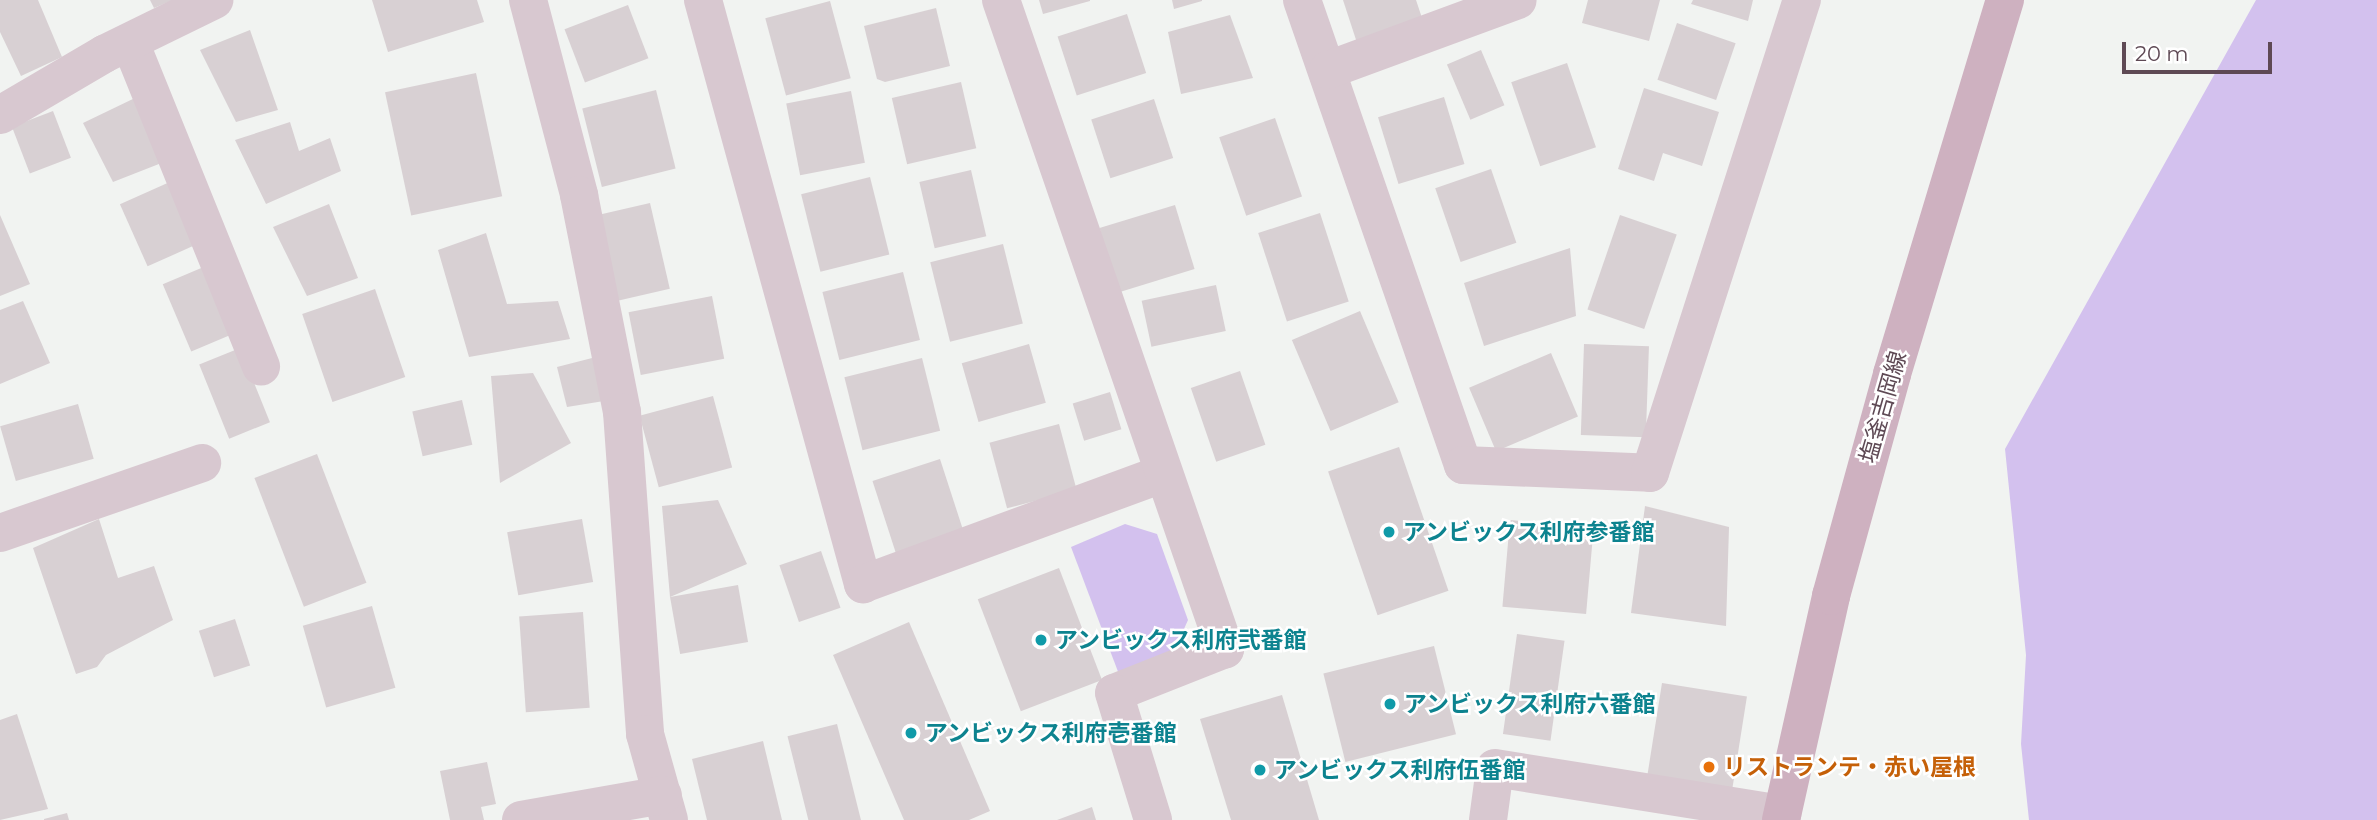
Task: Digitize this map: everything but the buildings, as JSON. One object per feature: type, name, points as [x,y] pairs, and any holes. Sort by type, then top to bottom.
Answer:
[{"type":"main road","name":"塩釜吉岡線","points":[[1782,817],[1834,583],[1892,374],[2005,0]]},
{"type":"street","points":[[0,115],[130,42],[214,0]]},
{"type":"street","points":[[521,820],[666,808],[645,734],[622,412],[579,195],[528,0]]},
{"type":"street","points":[[703,0],[863,583],[1162,474]]},
{"type":"street","points":[[1001,0],[1162,474],[1225,649],[1114,693],[1153,820]]},
{"type":"street","points":[[1303,0],[1463,465],[1650,473],[1802,0]]},
{"type":"street","points":[[1328,70],[1518,0]]},
{"type":"street","points":[[130,42],[261,367]]},
{"type":"street","points":[[0,533],[202,463]]},
{"type":"street","points":[[1488,820],[1495,768],[1782,817]]},
{"type":"shaded area","points":[[2256,0],[2377,0],[2377,820],[2029,820],[2021,744],[2026,655],[2005,449]]},
{"type":"shaded area","points":[[1125,524],[1157,534],[1188,620],[1171,658],[1120,677],[1071,547]]},
{"type":"place","name":"アンビックス利府参番館","points":[[1389,532]]},
{"type":"place","name":"アンビックス利府弐番館","points":[[1041,640]]},
{"type":"place","name":"アンビックス利府六番館","points":[[1390,704]]},
{"type":"place","name":"アンビックス利府壱番館","points":[[911,733]]},
{"type":"place","name":"リストランテ・赤い屋根","points":[[1709,767]]},
{"type":"place","name":"アンビックス利府伍番館","points":[[1260,770]]}]
